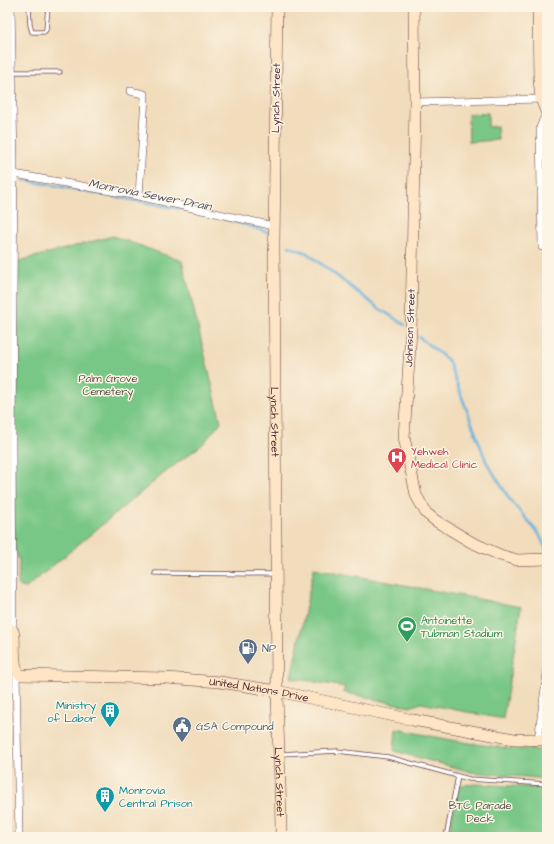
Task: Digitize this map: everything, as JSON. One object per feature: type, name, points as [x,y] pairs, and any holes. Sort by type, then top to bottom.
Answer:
[{"type":"street","points":[[11,7],[14,174],[10,629],[14,635],[16,670],[20,837]]},
{"type":"street","name":"Lynch Street","points":[[277,7],[274,226],[277,691],[281,837]]},
{"type":"street","name":"Johnson Street","points":[[414,7],[415,102],[411,331],[404,437],[416,495],[426,513],[436,521],[471,542],[517,560],[547,560]]},
{"type":"street","points":[[538,7],[539,80],[541,100],[547,114],[540,128],[542,247]]},
{"type":"street","points":[[130,91],[144,94],[145,96],[139,196]]},
{"type":"street","points":[[415,102],[541,100]]},
{"type":"street","points":[[14,174],[139,196],[274,226]]},
{"type":"street","name":"United Nations Drive","points":[[16,670],[18,674],[24,676],[166,678],[196,679],[220,682],[277,691],[413,720],[514,739],[542,740]]},
{"type":"street","points":[[542,740],[547,673]]},
{"type":"lane","points":[[29,7],[32,32],[44,32],[46,30],[48,7]]},
{"type":"lane","points":[[12,72],[60,72]]},
{"type":"lane","points":[[156,573],[277,574]]},
{"type":"lane","points":[[278,754],[337,751],[388,756],[469,779],[547,784]]},
{"type":"lane","points":[[446,837],[458,776]]},
{"type":"green space","points":[[488,113],[488,127],[497,126],[498,140],[469,142],[468,114]]},
{"type":"green space","name":"Palm Grove Cemetery","points":[[113,236],[182,261],[221,422],[203,444],[168,470],[26,588],[18,586],[19,561],[13,543],[8,543],[7,585],[7,297],[12,296],[17,282],[15,262]]},
{"type":"green space","name":"Antoinette Tubman Stadium","points":[[314,568],[521,607],[503,719],[421,703],[410,707],[343,692],[345,687],[291,678]]},
{"type":"green space","points":[[396,729],[490,746],[528,750],[547,750],[547,779],[471,772],[394,751]]},
{"type":"green space","name":"BTC Parade Deck","points":[[475,784],[547,788],[547,837],[448,837],[459,785]]},
{"type":"waterway","name":"Monrovia Sewer Drain","points":[[24,180],[181,209]]},
{"type":"waterway","name":"Monrovia Sewer Drain","points":[[219,217],[270,233]]},
{"type":"waterway","name":"Monrovia Sewer Drain","points":[[289,246],[307,253],[377,307],[405,325]]},
{"type":"waterway","name":"Monrovia Sewer Drain","points":[[419,337],[448,360],[486,461],[510,500],[539,534],[547,551]]},
{"type":"place","name":"Yehweh Medical Clinic","points":[[397,474]]},
{"type":"place","name":"Antoinette Tubman Stadium","points":[[407,643]]},
{"type":"place","name":"NP","points":[[248,665]]},
{"type":"place","name":"Ministry of Labor","points":[[110,728]]},
{"type":"place","name":"GSA Compound","points":[[182,743]]},
{"type":"place","name":"Monrovia Central Prison","points":[[105,813]]}]
